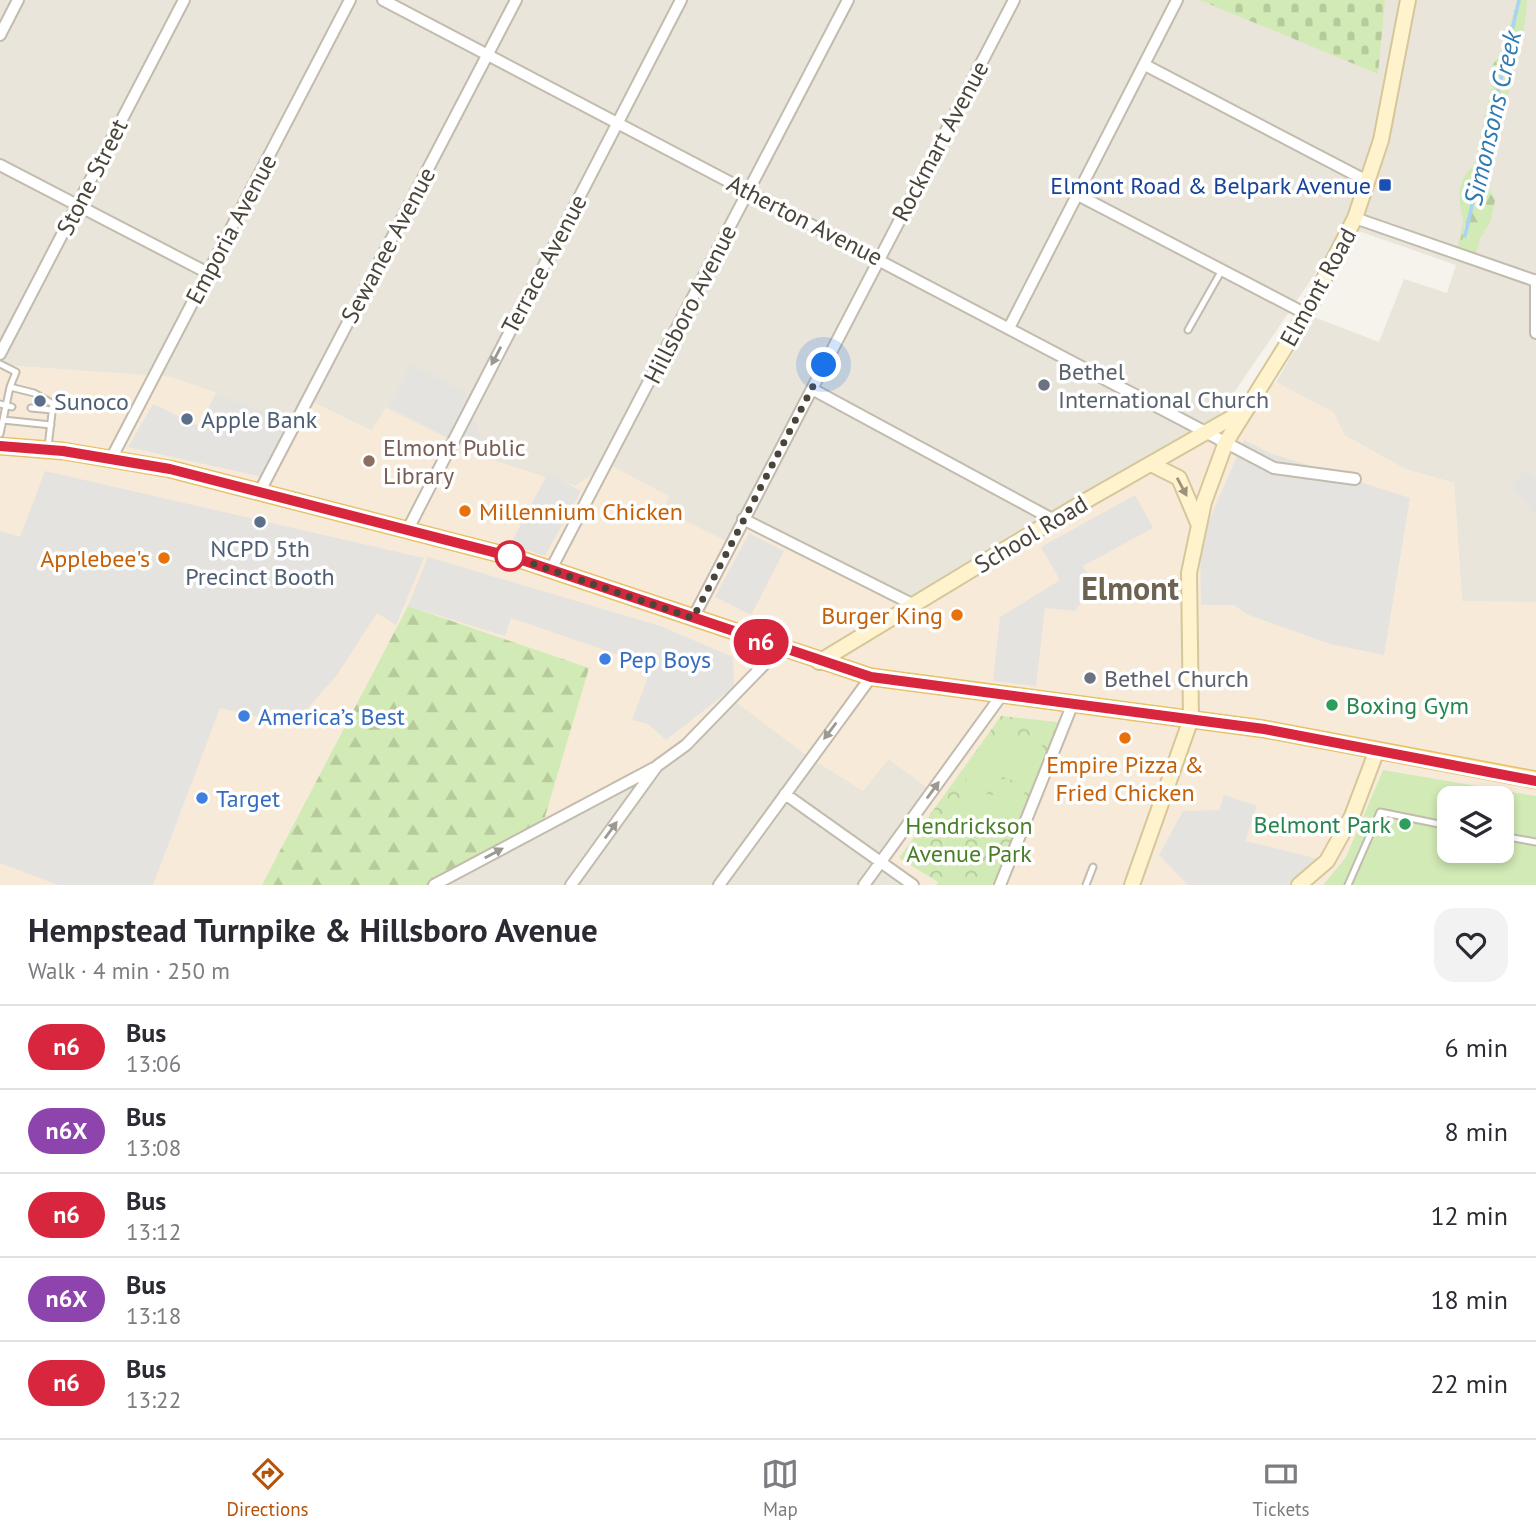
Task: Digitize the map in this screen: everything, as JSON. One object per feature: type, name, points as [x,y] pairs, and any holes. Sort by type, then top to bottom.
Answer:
[{"type":"main road","name":"Elmont Road","points":[[1132,885],[1191,719],[1189,573],[1198,523],[1226,442],[1306,314],[1355,218],[1390,103],[1408,0]]},
{"type":"main road","name":"School Road","points":[[819,662],[1054,520],[1246,410]]},
{"type":"main road","points":[[0,446],[111,459],[260,491],[408,529],[551,569],[819,662],[871,677],[1191,719],[1536,780]]},
{"type":"main road","points":[[1151,464],[1179,478],[1198,523]]},
{"type":"main road","points":[[1299,885],[1327,861],[1352,816],[1377,750]]},
{"type":"street","points":[[0,36],[18,0]]},
{"type":"street","name":"Stone Street","points":[[0,354],[184,0]]},
{"type":"street","name":"Emporia Avenue","points":[[111,459],[350,0]]},
{"type":"street","name":"Atherton Avenue","points":[[383,0],[1010,326],[1274,468],[1354,479]]},
{"type":"street","name":"Sewanee Avenue","points":[[260,491],[516,0]]},
{"type":"street","name":"Terrace Avenue","points":[[408,529],[681,0]]},
{"type":"street","name":"Hillsboro Avenue","points":[[551,569],[848,0]]},
{"type":"street","name":"Rockmart Avenue","points":[[693,618],[1014,0]]},
{"type":"street","points":[[1010,326],[1177,0]]},
{"type":"street","points":[[1145,65],[1367,181]]},
{"type":"street","points":[[0,166],[208,274]]},
{"type":"street","points":[[1077,195],[1306,314]]},
{"type":"street","points":[[1355,218],[1536,281],[1536,333]]},
{"type":"street","points":[[812,389],[1054,520]]},
{"type":"street","points":[[743,519],[914,605]]},
{"type":"street","points":[[434,885],[657,766],[686,745],[780,648]]},
{"type":"street","points":[[719,885],[871,677]]},
{"type":"street","points":[[864,885],[1001,696]]},
{"type":"street","points":[[1000,885],[1073,703]]},
{"type":"street","points":[[571,885],[657,766]]},
{"type":"street","points":[[785,794],[914,885]]},
{"type":"lane","points":[[1188,330],[1222,271]]},
{"type":"lane","points":[[0,365],[16,372],[0,434]]},
{"type":"lane","points":[[10,387],[34,393],[53,404],[48,450]]},
{"type":"lane","points":[[31,408],[52,410]]},
{"type":"lane","points":[[3,420],[51,425]]},
{"type":"lane","points":[[1348,885],[1380,813],[1437,824]]},
{"type":"lane","points":[[1514,838],[1536,842]]},
{"type":"lane","points":[[1087,885],[1093,867]]},
{"type":"shaded area","points":[[0,0],[1536,0],[1536,602],[1462,602],[1454,483],[1405,469],[1344,435],[1334,413],[1276,382],[1314,317],[1379,342],[1404,279],[1447,293],[1456,265],[1347,227],[1216,419],[914,605],[731,544],[662,510],[668,496],[575,486],[488,459],[386,408],[372,431],[308,400],[296,422],[171,377],[0,365]]},
{"type":"shaded area","points":[[410,364],[465,392],[488,459],[389,406]]},
{"type":"shaded area","points":[[0,365],[171,377],[296,422],[308,400],[371,431],[386,408],[488,459],[575,486],[608,464],[669,496],[663,510],[730,543],[743,519],[913,605],[1216,419],[1225,406],[1276,382],[1334,413],[1344,435],[1405,469],[1454,483],[1462,601],[1536,602],[1536,796],[1514,792],[1514,786],[1477,786],[1383,770],[1346,857],[1323,885],[998,885],[900,857],[938,882],[935,885],[905,885],[881,862],[932,791],[889,759],[863,791],[810,758],[732,699],[657,766],[542,827],[589,668],[408,606],[262,885],[0,885]]},
{"type":"shaded area","points":[[216,393],[296,422],[267,478],[128,447],[153,404],[199,426]]},
{"type":"shaded area","points":[[1244,440],[1270,453],[1410,498],[1384,655],[1330,644],[1246,614],[1234,605],[1201,605],[1200,541]]},
{"type":"shaded area","points":[[1526,470],[1536,483],[1536,517],[1512,485]]},
{"type":"shaded area","points":[[45,471],[424,558],[396,625],[377,613],[337,675],[293,725],[220,708],[153,885],[58,885],[0,863],[0,531],[20,537]]},
{"type":"shaded area","points":[[548,473],[581,491],[545,556],[510,545]]},
{"type":"shaded area","points":[[1135,495],[1153,528],[1083,566],[1094,585],[1075,611],[1045,608],[1036,686],[993,681],[1000,617],[1060,580],[1041,547]]},
{"type":"shaded area","points":[[749,533],[784,551],[751,615],[715,597]]},
{"type":"shaded area","points":[[428,557],[660,626],[733,657],[734,687],[666,740],[648,724],[632,720],[649,674],[643,663],[511,618],[505,636],[408,606]]},
{"type":"shaded area","points":[[732,699],[889,759],[932,791],[905,885],[433,885]]},
{"type":"shaded area","points":[[1224,795],[1257,806],[1245,841],[1327,861],[1297,885],[1188,885],[1159,855],[1183,811],[1219,810]]},
{"type":"green space","points":[[1200,0],[1385,0],[1378,74]]},
{"type":"green space","points":[[1518,0],[1527,0],[1518,54],[1508,81],[1493,99],[1492,66],[1500,54]]},
{"type":"green space","points":[[1514,68],[1491,170],[1474,165],[1491,88],[1493,99],[1507,87]]},
{"type":"green space","points":[[1474,165],[1491,170],[1488,187],[1495,200],[1491,221],[1477,243],[1470,241],[1460,201],[1462,182]]},
{"type":"green space","points":[[1464,218],[1464,230],[1470,241],[1480,241],[1475,256],[1457,250]]},
{"type":"green space","points":[[408,606],[589,668],[542,827],[433,885],[262,885]]},
{"type":"green space","name":"Hendrickson Avenue Park","points":[[1001,716],[1057,722],[1062,733],[998,885],[936,885],[938,882],[899,858]]},
{"type":"green space","points":[[1013,734],[1043,744],[1026,786],[980,768],[994,739]]},
{"type":"green space","points":[[971,767],[994,776],[974,826],[952,817]]},
{"type":"green space","name":"Belmont Park","points":[[1383,770],[1477,786],[1437,786],[1437,863],[1514,863],[1514,792],[1536,796],[1536,885],[1323,885],[1346,857]]},
{"type":"green space","points":[[999,778],[1026,789],[1014,819],[987,809]]},
{"type":"waterway","name":"Simonsons Creek","points":[[1465,236],[1519,0]]},
{"type":"bus line","name":"n6","points":[[0,446],[63,451],[170,469],[516,558],[819,662],[871,677],[1264,729],[1536,781]]},
{"type":"place","name":"Elmont Road & Belpark Avenue","points":[[1385,185]]},
{"type":"place","name":"Bethel International Church","points":[[1044,385]]},
{"type":"place","name":"Sunoco","points":[[40,401]]},
{"type":"place","name":"Apple Bank","points":[[187,419]]},
{"type":"place","name":"Elmont Public Library","points":[[369,461]]},
{"type":"place","name":"Millennium Chicken","points":[[465,511]]},
{"type":"place","name":"NCPD 5th Precinct Booth","points":[[260,522]]},
{"type":"place","name":"Applebee's","points":[[164,558]]},
{"type":"place","name":"Burger King","points":[[957,615]]},
{"type":"place","name":"Pep Boys","points":[[605,659]]},
{"type":"place","name":"Bethel Church","points":[[1090,678]]},
{"type":"place","name":"Boxing Gym","points":[[1332,705]]},
{"type":"place","name":"America’s Best","points":[[244,716]]},
{"type":"place","name":"Empire Pizza & Fried Chicken","points":[[1125,738]]},
{"type":"place","name":"Target","points":[[202,798]]},
{"type":"place","name":"Belmont Park","points":[[1405,824]]},
{"type":"district","name":"Elmont","points":[[1130,588]]},
{"type":"route","points":[[510,556],[693,618],[824,365]]}]
